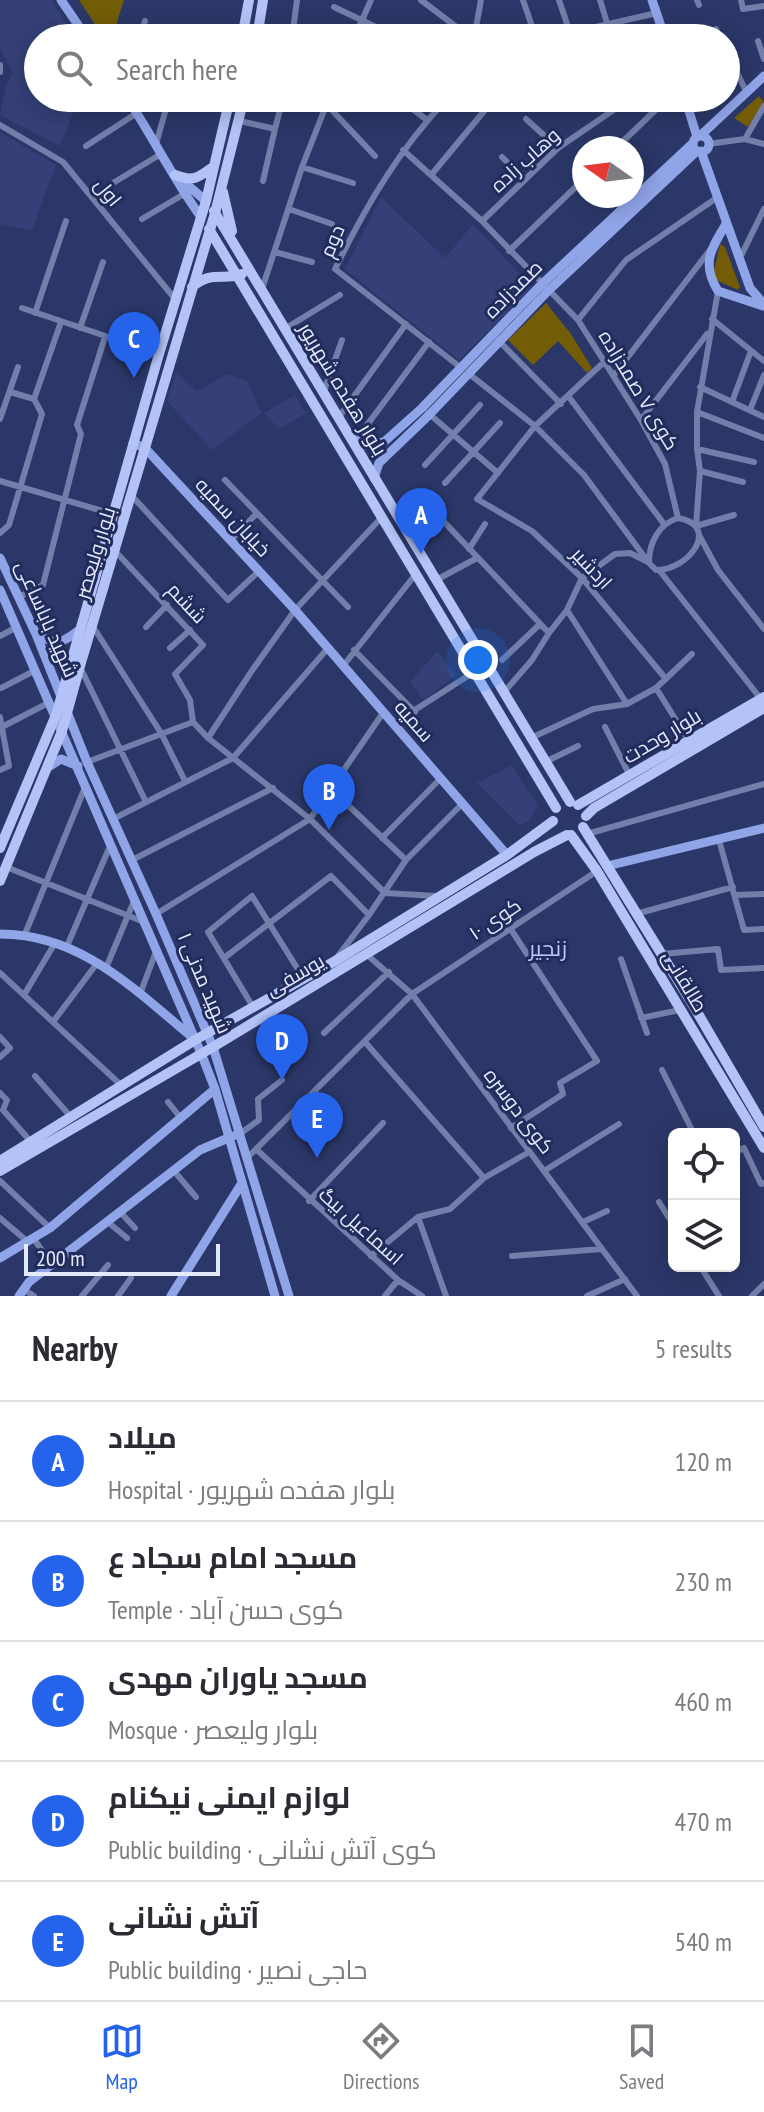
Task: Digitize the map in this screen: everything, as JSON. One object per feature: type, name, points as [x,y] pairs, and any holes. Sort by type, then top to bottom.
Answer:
[{"type":"main road","points":[[61,0],[77,24]]},
{"type":"main road","points":[[245,24],[249,0]]},
{"type":"main road","points":[[262,24],[263,0]]},
{"type":"main road","points":[[652,0],[661,24]]},
{"type":"main road","name":"صمدزاده","points":[[740,97],[764,76]]},
{"type":"main road","name":"بلوار ولیعصر","points":[[0,848],[3,829],[56,715],[206,201],[227,112]]},
{"type":"main road","name":"بلوار ولیعصر","points":[[0,881],[68,712],[215,213],[242,112]]},
{"type":"main road","points":[[690,112],[739,260],[750,288],[764,305]]},
{"type":"main road","name":"صمدزاده","points":[[374,478],[379,463],[464,370],[545,288],[701,143],[726,112]]},
{"type":"main road","points":[[137,113],[184,194],[201,217]]},
{"type":"main road","points":[[175,175],[189,180],[197,179],[213,167]]},
{"type":"main road","points":[[175,175],[206,201]]},
{"type":"main road","points":[[222,185],[225,208],[238,248]]},
{"type":"main road","name":"بلوار هفده شهریور","points":[[206,201],[238,248],[354,439],[374,478],[574,804]]},
{"type":"main road","name":"بلوار هفده شهریور","points":[[201,217],[556,808]]},
{"type":"main road","points":[[726,224],[712,247],[710,277],[718,291],[764,305]]},
{"type":"main road","points":[[192,287],[215,275],[239,276],[250,269]]},
{"type":"main road","name":"صمدزاده","points":[[354,439],[365,445],[384,442],[426,412]]},
{"type":"main road","points":[[133,443],[145,448]]},
{"type":"main road","name":"خیابان سمیه","points":[[145,448],[295,610]]},
{"type":"main road","name":"شهید باباساعی","points":[[0,558],[61,695]]},
{"type":"main road","name":"شهید باباساعی","points":[[0,590],[56,715]]},
{"type":"main road","name":"سمیه","points":[[295,610],[507,855]]},
{"type":"main road","points":[[36,634],[48,641],[63,642],[79,630]]},
{"type":"main road","points":[[487,693],[502,688]]},
{"type":"main road","name":"شهید مدنی ۱","points":[[61,695],[86,785],[215,1089],[275,1296]]},
{"type":"main road","name":"بلوار وحدت","points":[[585,826],[594,808],[763,702]]},
{"type":"main road","name":"شهید مدنی ۱","points":[[56,715],[62,731],[113,819],[213,1047],[289,1296]]},
{"type":"main road","name":"بلوار وحدت","points":[[574,804],[691,745]]},
{"type":"main road","points":[[45,771],[57,759],[82,764]]},
{"type":"main road","points":[[574,804],[585,826],[569,835],[556,829],[553,821],[556,808],[574,804]]},
{"type":"main road","name":"یوسفی","points":[[0,1161],[213,1047],[304,979],[507,855],[553,821]]},
{"type":"main road","name":"طالقانی","points":[[585,826],[602,868],[764,1148]]},
{"type":"main road","points":[[602,868],[762,830]]},
{"type":"main road","name":"طالقانی","points":[[569,835],[602,868],[636,914],[764,1127]]},
{"type":"main road","name":"یوسفی","points":[[0,1171],[122,1086],[195,1040],[253,1007],[276,1001],[366,954],[534,852],[569,835]]},
{"type":"main road","points":[[526,842],[534,852]]},
{"type":"main road","points":[[134,900],[147,896]]},
{"type":"main road","points":[[0,934],[25,934],[55,942],[102,965],[195,1040]]},
{"type":"main road","points":[[0,1258],[50,1228],[215,1089]]},
{"type":"main road","points":[[21,1292],[200,1150],[241,1133]]},
{"type":"main road","points":[[235,1161],[248,1157]]},
{"type":"main road","points":[[171,1296],[242,1183]]},
{"type":"street","points":[[294,24],[297,0]]},
{"type":"street","points":[[359,24],[371,0]]},
{"type":"street","points":[[421,0],[432,4],[456,24]]},
{"type":"street","points":[[475,24],[481,0]]},
{"type":"street","points":[[523,0],[531,24]]},
{"type":"street","points":[[559,0],[567,24]]},
{"type":"street","points":[[600,0],[607,23]]},
{"type":"street","points":[[741,0],[743,9],[764,6]]},
{"type":"street","points":[[334,7],[369,24]]},
{"type":"street","points":[[603,24],[657,13]]},
{"type":"street","points":[[758,41],[764,59]]},
{"type":"street","points":[[0,65],[0,72]]},
{"type":"street","points":[[740,79],[746,91]]},
{"type":"street","points":[[745,139],[764,106]]},
{"type":"street","points":[[113,183],[159,149],[166,112]]},
{"type":"street","points":[[263,181],[279,112]]},
{"type":"street","points":[[262,289],[323,112]]},
{"type":"street","points":[[337,112],[375,156]]},
{"type":"street","points":[[417,112],[427,120]]},
{"type":"street","name":"دوم","points":[[435,112],[403,150],[365,207],[335,269],[535,426],[584,475],[649,563]]},
{"type":"street","points":[[432,174],[483,112]]},
{"type":"street","name":"وهاب زاده","points":[[482,221],[558,148],[611,112]]},
{"type":"street","points":[[628,136],[653,112]]},
{"type":"street","points":[[86,146],[137,113]]},
{"type":"street","points":[[526,119],[558,148]]},
{"type":"street","points":[[240,121],[275,129]]},
{"type":"street","name":"اول","points":[[0,125],[63,162],[175,299]]},
{"type":"street","points":[[701,143],[745,139],[764,144]]},
{"type":"street","name":"کوی ۷ صمدزاده","points":[[403,150],[482,221],[578,320],[665,464],[678,518]]},
{"type":"street","points":[[502,157],[525,180]]},
{"type":"street","points":[[302,167],[353,183]]},
{"type":"street","points":[[509,251],[572,191]]},
{"type":"street","name":"اول","points":[[142,219],[184,194]]},
{"type":"street","points":[[578,320],[626,260],[718,197]]},
{"type":"street","points":[[289,209],[332,224]]},
{"type":"street","points":[[739,260],[764,209]]},
{"type":"street","points":[[35,313],[66,221]]},
{"type":"street","points":[[614,375],[712,247]]},
{"type":"street","points":[[275,252],[312,262]]},
{"type":"street","points":[[80,328],[103,262]]},
{"type":"street","points":[[718,291],[697,412],[700,471],[696,526],[711,560],[763,625]]},
{"type":"street","points":[[286,328],[340,295]]},
{"type":"street","points":[[22,308],[159,354]]},
{"type":"street","points":[[712,319],[764,361]]},
{"type":"street","points":[[34,399],[61,322]]},
{"type":"street","points":[[123,342],[130,322]]},
{"type":"street","points":[[339,417],[406,324]]},
{"type":"street","points":[[641,420],[709,331]]},
{"type":"street","points":[[19,597],[43,585],[62,499],[81,434],[77,425],[105,337]]},
{"type":"street","points":[[496,338],[561,404]]},
{"type":"street","points":[[324,391],[342,340]]},
{"type":"street","points":[[364,429],[429,342]]},
{"type":"street","points":[[732,402],[751,351]]},
{"type":"street","points":[[426,412],[498,473],[535,426],[604,362]]},
{"type":"street","points":[[0,419],[18,367]]},
{"type":"street","points":[[750,410],[764,375]]},
{"type":"street","points":[[700,387],[764,417]]},
{"type":"street","points":[[0,533],[9,525],[42,414],[34,399],[10,392]]},
{"type":"street","points":[[569,397],[664,524]]},
{"type":"street","points":[[425,465],[480,405]]},
{"type":"street","points":[[697,412],[764,438]]},
{"type":"street","points":[[445,483],[500,423]]},
{"type":"street","points":[[697,449],[754,462]]},
{"type":"street","points":[[700,471],[743,482]]},
{"type":"street","name":"اردشیر","points":[[498,473],[477,499],[532,531],[582,578],[666,679]]},
{"type":"street","points":[[225,480],[348,607]]},
{"type":"street","points":[[0,481],[113,514]]},
{"type":"street","points":[[131,495],[228,600],[259,571]]},
{"type":"street","points":[[429,506],[549,633]]},
{"type":"street","points":[[230,541],[257,513]]},
{"type":"street","points":[[696,526],[734,515]]},
{"type":"street","points":[[208,738],[295,610],[381,518]]},
{"type":"street","points":[[649,563],[653,541],[664,524],[678,518],[696,526]]},
{"type":"street","points":[[469,549],[485,524]]},
{"type":"street","points":[[659,570],[686,560],[698,545],[699,535]]},
{"type":"street","name":"ششم","points":[[115,551],[203,645],[175,674],[190,700],[193,722]]},
{"type":"street","points":[[502,688],[532,660],[567,610],[582,578],[615,554],[630,553],[659,570],[763,702]]},
{"type":"street","points":[[438,579],[477,558]]},
{"type":"street","points":[[343,666],[416,574]]},
{"type":"street","points":[[146,627],[167,605]]},
{"type":"street","points":[[567,610],[627,704]]},
{"type":"street","points":[[502,660],[540,624]]},
{"type":"street","points":[[92,625],[161,733],[185,781]]},
{"type":"street","points":[[0,636],[17,627]]},
{"type":"street","points":[[170,648],[190,630]]},
{"type":"street","points":[[113,819],[233,758],[328,648]]},
{"type":"street","points":[[354,650],[415,712]]},
{"type":"street","points":[[533,737],[593,709],[627,704],[656,688],[692,654]]},
{"type":"street","points":[[80,666],[146,802]]},
{"type":"street","points":[[1,688],[36,670]]},
{"type":"street","points":[[393,724],[474,671]]},
{"type":"street","points":[[656,688],[691,745]]},
{"type":"street","points":[[1,727],[50,702]]},
{"type":"street","points":[[156,914],[310,819],[383,713]]},
{"type":"street","points":[[0,717],[9,766],[0,770]]},
{"type":"street","points":[[82,764],[193,722],[208,738],[310,819],[385,893],[439,896]]},
{"type":"street","points":[[605,727],[630,776]]},
{"type":"street","points":[[547,761],[578,746]]},
{"type":"street","points":[[382,838],[440,779]]},
{"type":"street","points":[[585,826],[764,784]]},
{"type":"street","points":[[25,934],[86,785]]},
{"type":"street","points":[[132,860],[273,788]]},
{"type":"street","points":[[332,790],[406,860]]},
{"type":"street","points":[[335,961],[406,860],[462,804]]},
{"type":"street","points":[[719,840],[744,930],[764,929]]},
{"type":"street","points":[[67,946],[111,844]]},
{"type":"street","points":[[6,867],[145,922]]},
{"type":"street","name":"کوی ۱۰","points":[[256,1149],[412,994],[602,868]]},
{"type":"street","points":[[224,958],[331,876],[369,915]]},
{"type":"street","points":[[636,914],[733,887]]},
{"type":"street","points":[[735,895],[764,894]]},
{"type":"street","points":[[253,1007],[208,932],[252,896],[304,979]]},
{"type":"street","points":[[53,1022],[102,965],[134,900]]},
{"type":"street","points":[[510,928],[597,1061],[560,1083],[563,1094],[511,1128]]},
{"type":"street","points":[[24,995],[55,942]]},
{"type":"street","points":[[140,994],[157,949]]},
{"type":"street","points":[[662,954],[718,949],[721,970],[764,968]]},
{"type":"street","name":"کوی دوسره","points":[[366,954],[412,994],[637,1296]]},
{"type":"street","points":[[621,959],[647,1033]]},
{"type":"street","points":[[324,1033],[389,972]]},
{"type":"street","points":[[0,973],[122,1086]]},
{"type":"street","points":[[641,1018],[682,1010]]},
{"type":"street","points":[[0,1037],[10,1048],[0,1057]]},
{"type":"street","points":[[365,1042],[484,1178]]},
{"type":"street","points":[[662,1070],[691,1128]]},
{"type":"street","points":[[35,1076],[74,1121]]},
{"type":"street","points":[[241,1133],[259,1120],[258,1099],[282,1080]]},
{"type":"street","points":[[0,1093],[7,1100],[3,1110],[32,1143]]},
{"type":"street","points":[[168,1102],[180,1117]]},
{"type":"street","points":[[309,1201],[383,1123]]},
{"type":"street","points":[[544,1171],[619,1124]]},
{"type":"street","points":[[740,1150],[744,1148],[761,1184],[764,1183]]},
{"type":"street","points":[[248,1157],[256,1149]]},
{"type":"street","name":"اسماعیل بیگ","points":[[256,1149],[398,1280],[422,1296]]},
{"type":"street","points":[[371,1256],[418,1217],[450,1209],[484,1178],[529,1152]]},
{"type":"street","points":[[174,1171],[196,1197]]},
{"type":"street","points":[[0,1181],[50,1228]]},
{"type":"street","points":[[659,1202],[668,1216]]},
{"type":"street","points":[[583,1222],[607,1211]]},
{"type":"street","points":[[121,1213],[135,1228]]},
{"type":"street","points":[[418,1217],[446,1296]]},
{"type":"street","points":[[0,1218],[31,1240],[52,1265]]},
{"type":"street","points":[[109,1223],[127,1238]]},
{"type":"street","points":[[512,1256],[602,1249]]},
{"type":"street","points":[[82,1296],[108,1265]]},
{"type":"street","points":[[704,1272],[719,1296]]},
{"type":"street","points":[[118,1296],[131,1278]]},
{"type":"street","points":[[587,1296],[625,1279]]},
{"type":"street","points":[[385,1296],[398,1280]]},
{"type":"street","points":[[752,1296],[764,1284]]},
{"type":"street","points":[[21,1292],[34,1296]]},
{"type":"shaded area","points":[[0,0],[51,0],[67,24],[24,24],[24,112],[73,112],[60,146],[0,115],[7,83],[13,73],[0,49]]},
{"type":"shaded area","points":[[79,0],[124,0],[116,24],[95,24]]},
{"type":"shaded area","points":[[759,96],[764,102],[748,127],[734,118]]},
{"type":"shaded area","points":[[0,132],[56,165],[32,230],[0,224]]},
{"type":"shaded area","points":[[381,197],[445,258],[473,224],[532,287],[459,360],[345,269]]},
{"type":"shaded area","points":[[720,244],[725,247],[740,287],[738,290],[716,280],[714,271]]},
{"type":"shaded area","points":[[546,303],[571,334],[592,368],[587,373],[558,341],[533,365],[508,340]]},
{"type":"shaded area","points":[[176,373],[197,391],[227,374],[248,382],[261,413],[212,450],[167,401]]},
{"type":"shaded area","points":[[295,395],[306,413],[279,429],[264,413]]},
{"type":"shaded area","points":[[437,651],[456,675],[424,700],[410,682]]},
{"type":"shaded area","points":[[512,765],[538,806],[530,820],[520,826],[477,783]]},
{"type":"place","name":"مسجد یاوران مهدی","points":[[134,378]]},
{"type":"place","name":"میلاد","points":[[421,554]]},
{"type":"place","name":"مسجد امام سجاد ع","points":[[329,830]]},
{"type":"place","name":"لوازم ایمنی نیکنام","points":[[282,1080]]},
{"type":"place","name":"آتش نشانی","points":[[317,1158]]},
{"type":"district","name":"زنجیر","points":[[548,948]]}]
